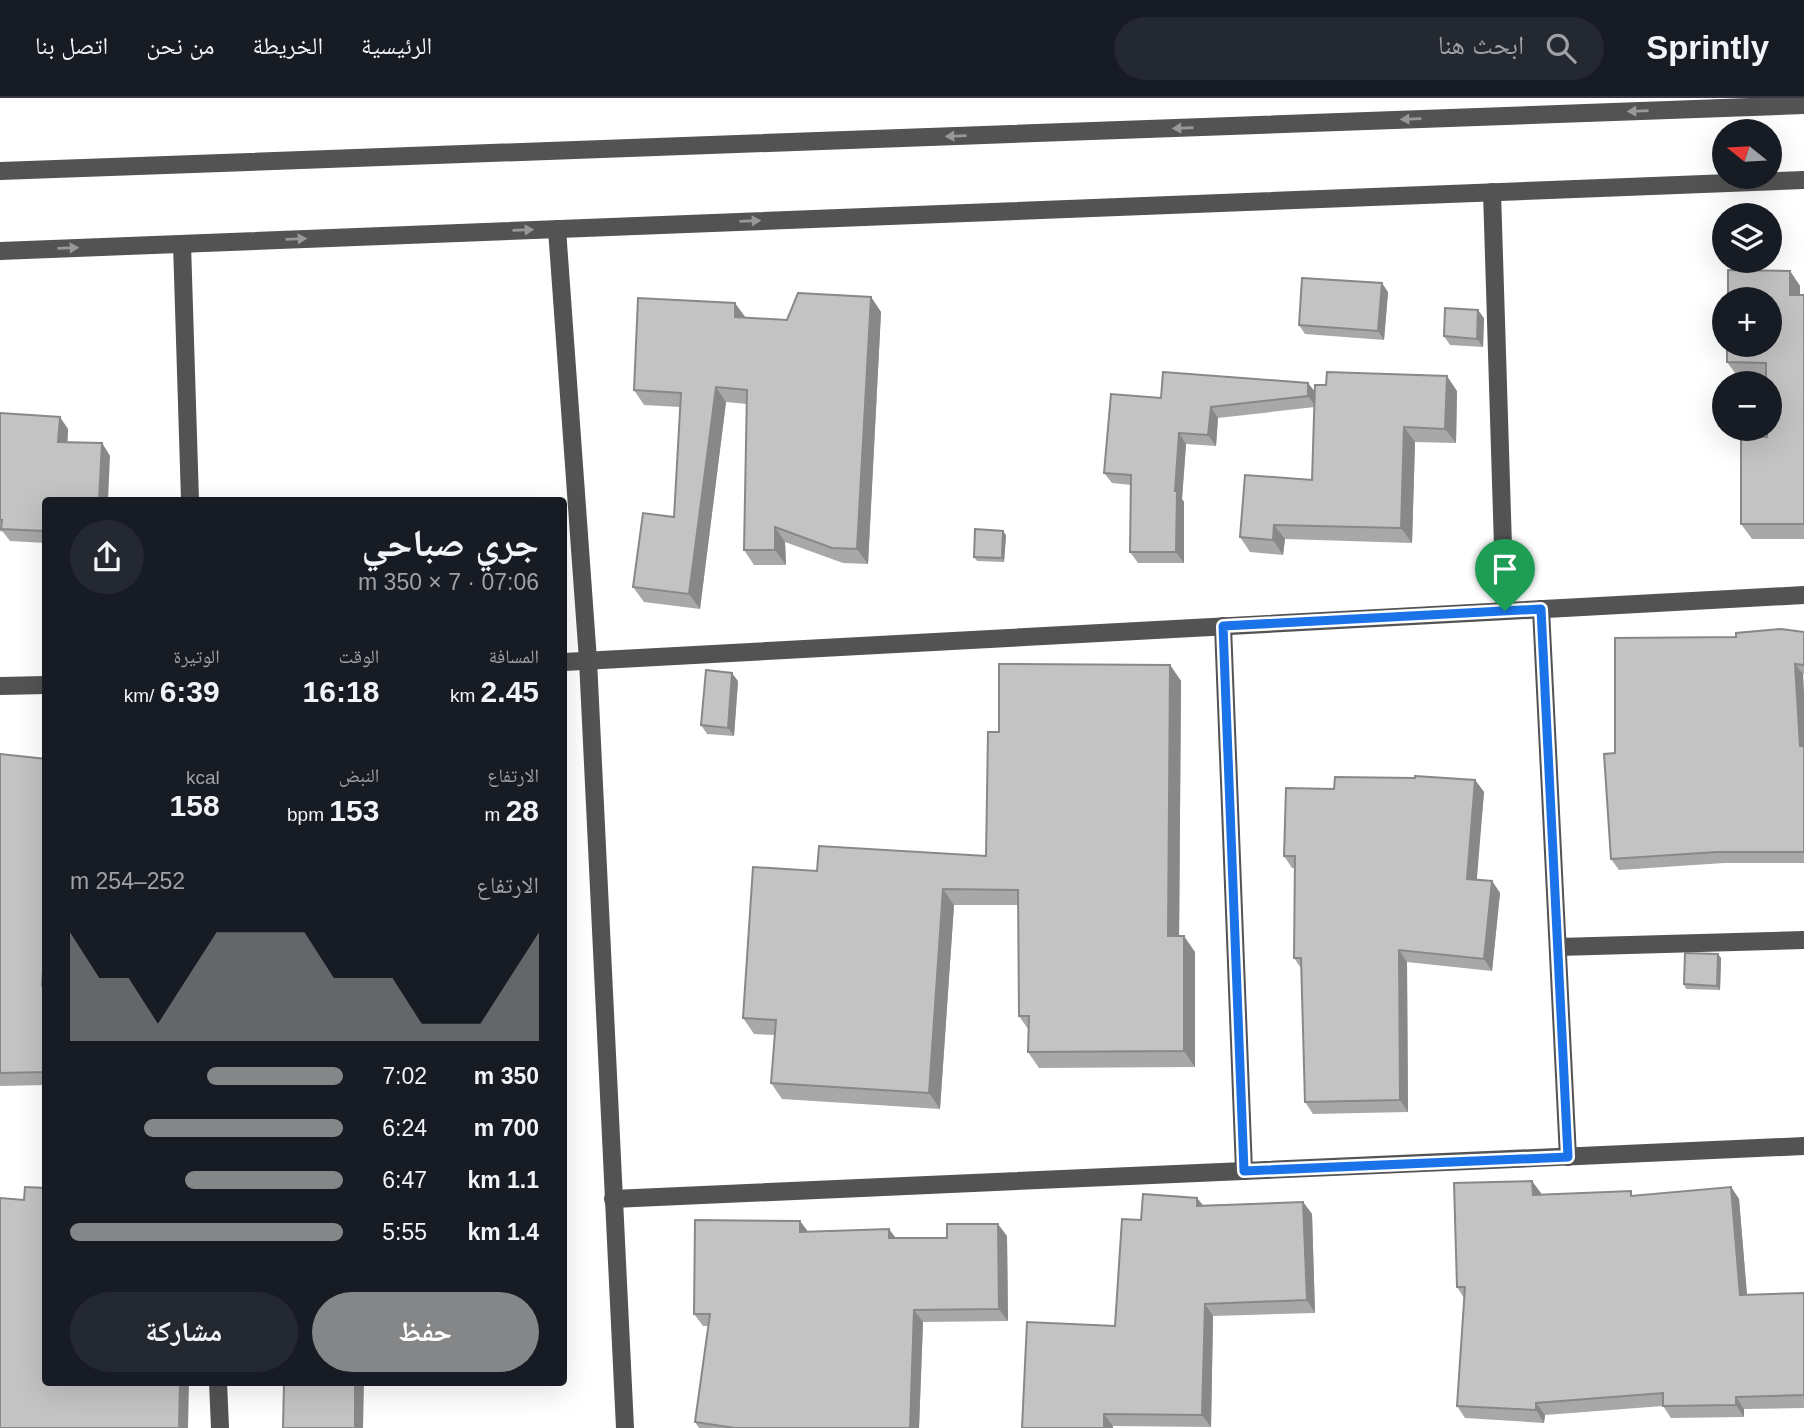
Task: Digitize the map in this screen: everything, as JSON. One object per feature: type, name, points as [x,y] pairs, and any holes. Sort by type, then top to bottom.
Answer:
[{"type":"street","points":[[0,171],[1804,105]]},
{"type":"street","points":[[0,251],[1804,180]]},
{"type":"street","points":[[1492,192],[1505,611]]},
{"type":"street","points":[[557,229],[588,660],[625,1428]]},
{"type":"street","points":[[182,244],[190,497]]},
{"type":"street","points":[[567,662],[1804,595]]},
{"type":"street","points":[[1541,609],[1568,1157]]},
{"type":"street","points":[[1223,626],[1244,1171]]},
{"type":"street","points":[[0,686],[42,685]]},
{"type":"street","points":[[1558,947],[1804,940]]},
{"type":"street","points":[[613,1199],[1804,1146]]},
{"type":"street","points":[[218,1386],[220,1428]]},
{"type":"building","points":[[1790,271],[1790,295],[1804,295],[1804,524],[1741,524],[1741,441],[1782,441],[1782,371],[1766,371],[1766,363],[1727,362],[1727,357],[1782,357],[1782,287],[1728,287],[1728,273]]},
{"type":"building","points":[[1302,278],[1382,283],[1378,331],[1299,325]]},
{"type":"building","points":[[798,293],[871,297],[857,549],[832,548],[775,527],[775,550],[744,550],[747,390],[716,387],[689,594],[633,587],[643,513],[674,517],[681,393],[634,390],[638,298],[735,303],[735,317],[787,320]]},
{"type":"building","points":[[1445,308],[1478,310],[1477,339],[1444,336]]},
{"type":"building","points":[[1163,372],[1308,383],[1308,396],[1211,407],[1208,435],[1179,433],[1175,491],[1176,552],[1130,552],[1131,475],[1104,473],[1111,394],[1161,398]]},
{"type":"building","points":[[1327,372],[1447,376],[1445,429],[1404,427],[1401,528],[1274,525],[1273,540],[1240,537],[1245,475],[1312,480],[1315,385],[1326,385]]},
{"type":"building","points":[[0,413],[60,417],[58,442],[102,443],[99,497],[42,497],[42,531],[1,529]]},
{"type":"building","points":[[975,529],[1003,531],[1002,558],[974,557]]},
{"type":"building","points":[[1781,629],[1804,632],[1804,665],[1795,664],[1800,746],[1804,746],[1804,852],[1717,852],[1611,859],[1604,754],[1615,753],[1615,638],[1736,637],[1736,633]]},
{"type":"building","points":[[999,664],[1170,665],[1168,936],[1184,936],[1184,1051],[1028,1052],[1029,1016],[1019,1016],[1018,890],[943,889],[929,1093],[771,1083],[776,1020],[743,1018],[753,867],[817,871],[819,846],[986,856],[988,732],[999,732]]},
{"type":"building","points":[[706,670],[732,673],[728,728],[701,725]]},
{"type":"building","points":[[0,754],[42,759],[42,1072],[0,1073]]},
{"type":"building","points":[[1415,776],[1475,780],[1467,879],[1492,881],[1484,959],[1399,950],[1400,1100],[1305,1102],[1301,958],[1294,958],[1295,856],[1284,856],[1286,788],[1334,789],[1335,777]]},
{"type":"building","points":[[1685,953],[1718,954],[1717,986],[1684,984]]},
{"type":"building","points":[[1532,1181],[1533,1195],[1631,1191],[1631,1196],[1731,1187],[1740,1295],[1804,1293],[1804,1395],[1736,1397],[1736,1405],[1663,1406],[1663,1393],[1536,1403],[1536,1410],[1457,1406],[1465,1287],[1457,1287],[1454,1183]]},
{"type":"building","points":[[25,1187],[42,1188],[42,1386],[180,1386],[179,1428],[0,1428],[0,1198],[24,1200]]},
{"type":"building","points":[[1143,1194],[1197,1198],[1197,1206],[1303,1202],[1307,1300],[1205,1304],[1202,1415],[1104,1414],[1104,1428],[1022,1428],[1027,1322],[1115,1326],[1122,1219],[1141,1220]]},
{"type":"building","points":[[695,1220],[800,1221],[800,1232],[889,1229],[889,1238],[947,1238],[947,1224],[998,1224],[999,1309],[914,1310],[910,1428],[735,1428],[695,1422],[710,1314],[694,1314]]},
{"type":"building","points":[[284,1386],[355,1386],[355,1428],[283,1428]]},
{"type":"route","points":[[1541,609],[1568,1157],[1244,1171],[1223,626],[1505,611],[1541,609]]}]
